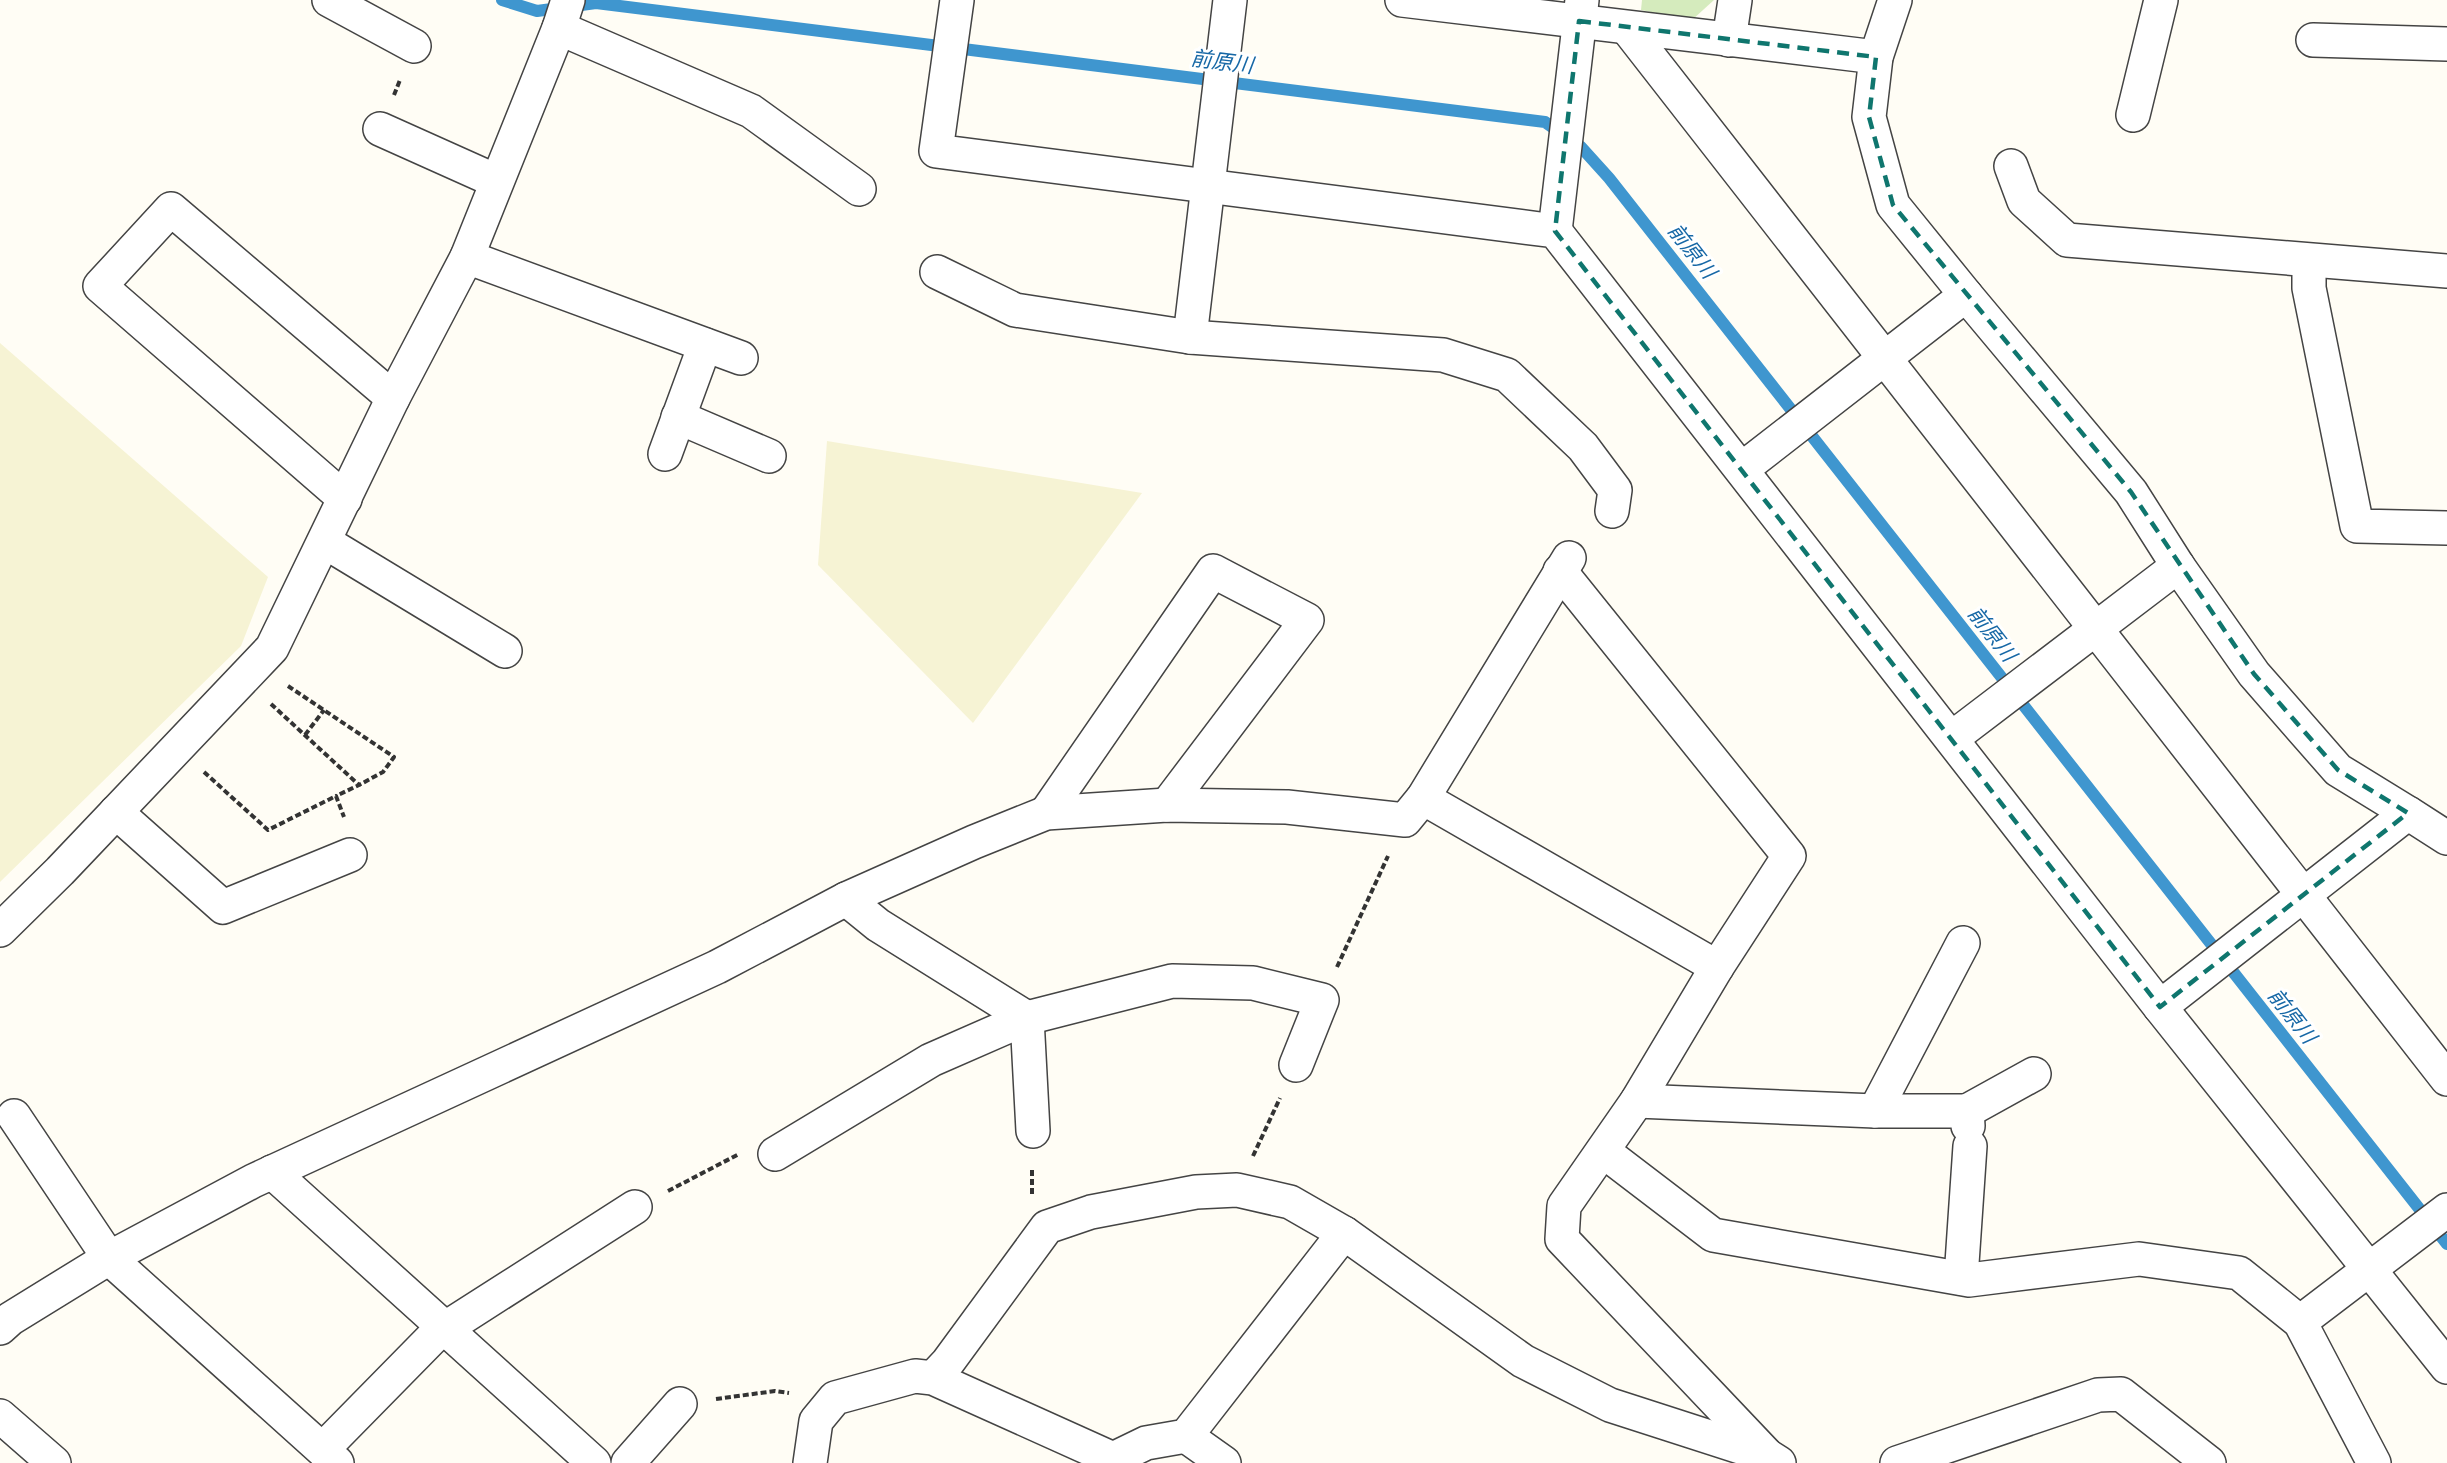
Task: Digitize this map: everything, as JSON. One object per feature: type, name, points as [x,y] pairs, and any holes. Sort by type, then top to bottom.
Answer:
[{"type":"street","points":[[329,0],[414,46]]},
{"type":"street","points":[[957,0],[936,151],[1555,231],[2160,1007],[2447,1367]]},
{"type":"street","points":[[1190,337],[1230,0]]},
{"type":"street","points":[[1402,0],[1581,11],[1627,27],[1876,57]]},
{"type":"street","points":[[1729,40],[1735,0]]},
{"type":"street","points":[[1895,0],[1876,57],[1869,117],[1893,205],[2131,492],[2178,566],[2254,674],[2338,770],[2447,838]]},
{"type":"street","points":[[2133,115],[2161,0]]},
{"type":"street","points":[[1555,231],[1581,11]]},
{"type":"street","points":[[0,930],[272,648],[393,398],[467,257],[564,14],[751,111],[859,189]]},
{"type":"street","points":[[1627,27],[2447,1079]]},
{"type":"street","points":[[2313,40],[2447,44]]},
{"type":"street","points":[[380,129],[496,181]]},
{"type":"street","points":[[2011,166],[2024,201],[2067,240],[2447,271]]},
{"type":"street","points":[[345,499],[100,286],[171,209],[393,398]]},
{"type":"street","points":[[467,257],[741,358]]},
{"type":"street","points":[[2309,261],[2309,288],[2357,526],[2447,528]]},
{"type":"street","points":[[937,272],[1015,310],[1190,337],[1443,354],[1508,375],[1583,447],[1615,490],[1612,511]]},
{"type":"street","points":[[1742,469],[1966,295]]},
{"type":"street","points":[[665,454],[705,345]]},
{"type":"street","points":[[678,417],[769,456]]},
{"type":"street","points":[[325,542],[505,651]]},
{"type":"street","points":[[1414,809],[1564,564],[1789,856],[1717,967],[1637,1101],[1564,1206],[1562,1239],[1770,1461]]},
{"type":"street","points":[[1952,738],[2178,566]]},
{"type":"street","points":[[1046,813],[1214,571],[1307,620],[1167,805]]},
{"type":"street","points":[[0,1328],[10,1319],[109,1258],[272,1172],[717,967],[846,899],[974,842],[1046,813],[1167,805],[1414,809],[1717,967]]},
{"type":"street","points":[[116,812],[223,907],[350,855]]},
{"type":"street","points":[[2160,1007],[2408,813]]},
{"type":"street","points":[[846,899],[878,925],[1027,1018]]},
{"type":"street","points":[[1875,1111],[1963,943]]},
{"type":"street","points":[[775,1154],[931,1060],[1027,1018],[1172,981],[1253,983],[1322,1000],[1296,1065]]},
{"type":"street","points":[[1027,1018],[1033,1131]]},
{"type":"street","points":[[1961,1278],[1969,1128],[2034,1074]]},
{"type":"street","points":[[1637,1101],[1875,1111],[1969,1128]]},
{"type":"street","points":[[14,1116],[109,1258],[330,1456],[435,1335],[635,1207]]},
{"type":"street","points":[[1603,1151],[1713,1235],[1969,1280],[2139,1259],[2239,1273],[2300,1322],[2374,1463]]},
{"type":"street","points":[[272,1172],[590,1462]]},
{"type":"street","points":[[933,1378],[948,1362],[1047,1227],[1091,1212],[1196,1192],[1237,1190],[1290,1202],[1344,1233],[1523,1361],[1610,1406],[1770,1461]]},
{"type":"street","points":[[2300,1322],[2447,1210]]},
{"type":"street","points":[[1180,1449],[1344,1233]]},
{"type":"street","points":[[810,1463],[816,1421],[835,1398],[915,1376],[933,1378],[1112,1461],[1146,1443],[1180,1449],[1224,1463]]},
{"type":"street","points":[[1896,1463],[2098,1395],[2121,1394],[2209,1463]]},
{"type":"street","points":[[628,1463],[680,1404]]},
{"type":"street","points":[[0,1416],[54,1463]]},
{"type":"path","points":[[177,747],[268,830],[383,772],[394,757],[271,674],[251,670]]},
{"type":"path","points":[[251,670],[305,735],[359,785]]},
{"type":"path","points":[[305,735],[324,710]]},
{"type":"path","points":[[336,796],[359,852],[350,855]]},
{"type":"path","points":[[1322,1000],[1414,809]]},
{"type":"path","points":[[1237,1190],[1296,1065]]},
{"type":"path","points":[[1033,1131],[1032,1198],[1047,1227]]},
{"type":"path","points":[[635,1207],[745,1151],[775,1154]]},
{"type":"path","points":[[680,1404],[775,1391],[835,1398]]},
{"type":"highlighted area","points":[[1579,21],[1876,57],[1869,117],[1893,205],[2131,492],[2254,674],[2338,770],[2408,813],[2160,1007],[1555,231]]},
{"type":"shaded area","points":[[0,343],[268,577],[241,646],[0,882]]},
{"type":"shaded area","points":[[827,441],[1142,493],[973,723],[818,565]]},
{"type":"green space","points":[[1642,0],[1714,0],[1692,20],[1641,10]]},
{"type":"waterway","name":"前原川","points":[[502,0],[537,11],[596,3],[1545,122],[1581,147],[1609,178],[2447,1244]]}]
